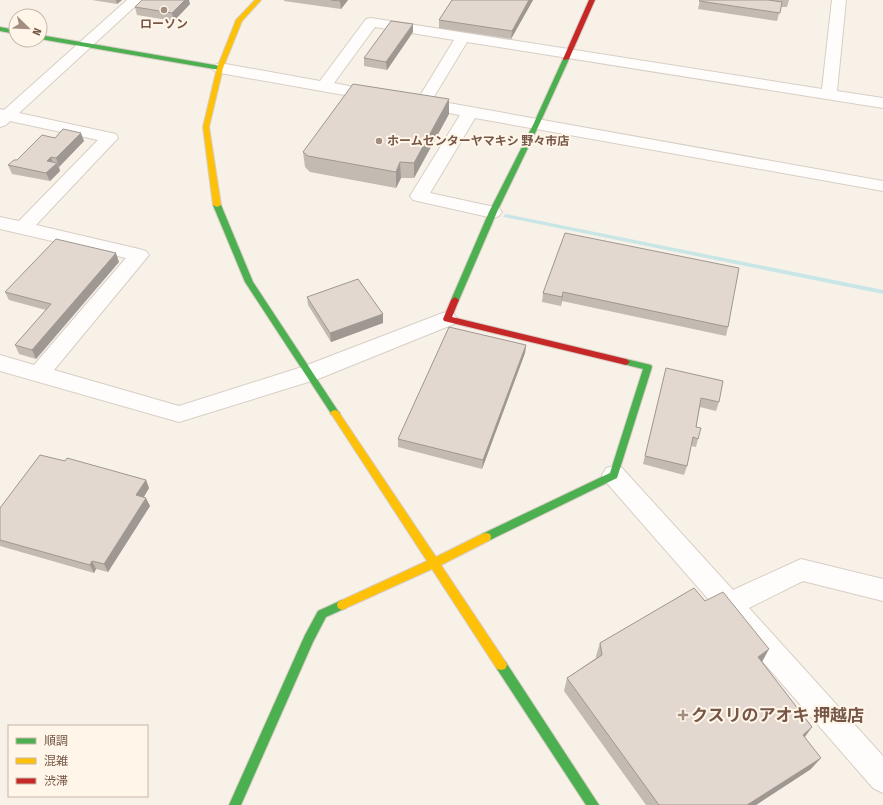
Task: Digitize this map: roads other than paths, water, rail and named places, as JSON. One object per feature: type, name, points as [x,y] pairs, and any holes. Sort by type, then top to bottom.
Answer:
[{"type":"street","points":[[2,118],[135,0]]},
{"type":"street","points":[[258,0],[239,20],[220,68],[206,127],[218,210],[249,282],[593,805]]},
{"type":"street","points":[[447,318],[493,212],[536,125],[592,0]]},
{"type":"street","points":[[829,95],[839,0]]},
{"type":"street","points":[[324,86],[371,22],[883,103]]},
{"type":"street","points":[[408,100],[463,37]]},
{"type":"street","points":[[48,38],[408,100],[536,125],[883,186]]},
{"type":"street","points":[[470,112],[419,196],[493,212]]},
{"type":"street","points":[[2,118],[110,138],[22,228]]},
{"type":"street","points":[[0,223],[139,255],[39,374]]},
{"type":"street","points":[[0,364],[179,414],[310,373],[447,318],[648,367],[614,475],[543,508],[434,563],[322,614],[309,639],[235,805]]},
{"type":"street","points":[[614,475],[883,778]]},
{"type":"street","points":[[730,604],[802,570],[883,590]]},
{"type":"waterway","points":[[506,216],[883,292]]},
{"type":"place","name":"ローソン","points":[[164,10]]},
{"type":"place","name":"ホームセンターヤマキシ 野々市店","points":[[379,141]]},
{"type":"place","name":"クスリのアオキ 押越店","points":[[683,715]]}]
